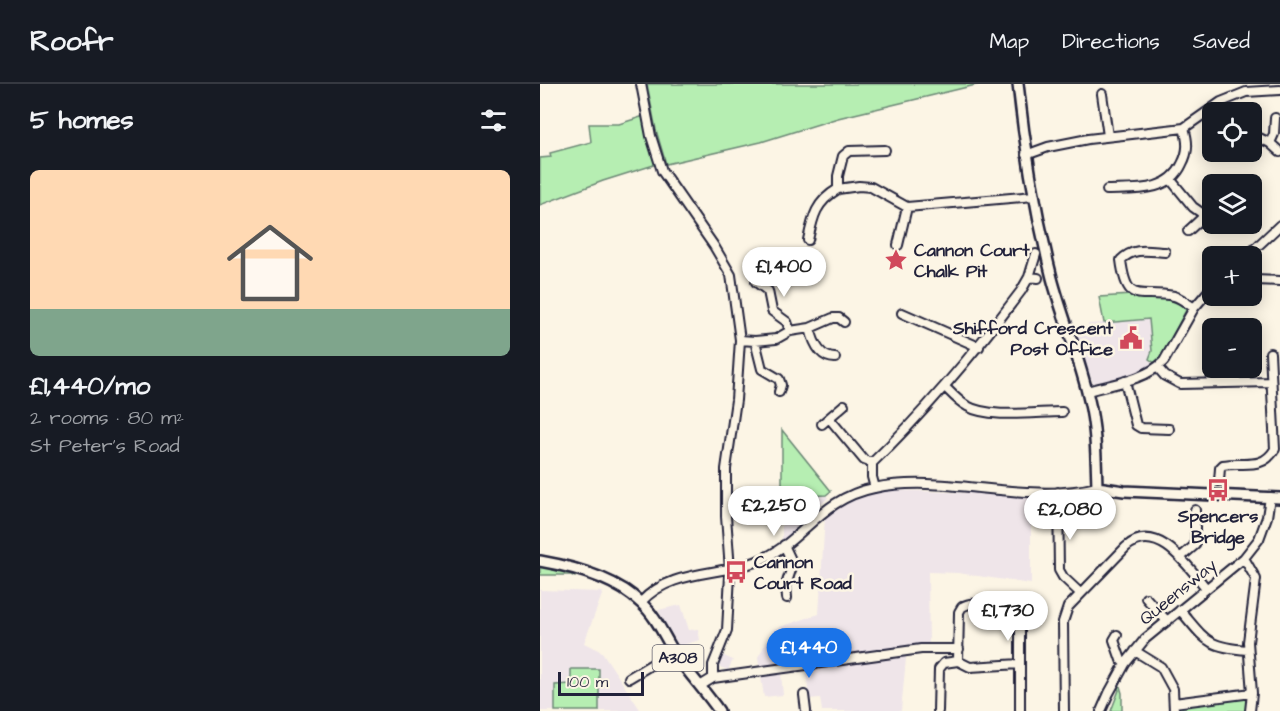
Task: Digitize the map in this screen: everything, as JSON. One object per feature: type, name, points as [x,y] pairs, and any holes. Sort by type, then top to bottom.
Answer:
[{"type":"main road","points":[[1018,84],[1026,154],[1034,196],[1053,279],[1087,391],[1095,430],[1097,487],[1124,491],[1275,497]]},
{"type":"main road","name":"A308","points":[[540,561],[563,565],[593,575],[617,586],[641,602],[719,711]]},
{"type":"street","points":[[641,84],[651,136],[662,171],[714,246],[731,275],[740,340],[736,400],[726,469],[726,516],[730,573],[727,630],[713,665],[713,678]]},
{"type":"street","points":[[1026,154],[1047,147],[1108,136],[1184,128],[1221,102],[1246,92],[1279,88]]},
{"type":"street","points":[[1102,94],[1108,136]]},
{"type":"street","points":[[1270,143],[1274,134],[1275,118]]},
{"type":"street","points":[[1112,193],[1156,186],[1171,180],[1187,154],[1188,141],[1184,128]]},
{"type":"street","points":[[1262,139],[1280,152]]},
{"type":"street","points":[[838,189],[839,170],[843,156],[849,151],[885,150]]},
{"type":"street","points":[[1171,180],[1193,207],[1202,212]]},
{"type":"street","points":[[808,240],[813,216],[819,205],[826,196],[838,189],[871,187],[907,207],[1034,196]]},
{"type":"street","points":[[898,245],[907,207]]},
{"type":"street","points":[[1188,231],[1202,215]]},
{"type":"street","points":[[1258,246],[1280,225]]},
{"type":"street","points":[[1165,252],[1153,247],[1118,258],[1124,280],[1129,289],[1141,294],[1175,296],[1194,308]]},
{"type":"street","points":[[875,488],[872,463],[904,432],[979,347],[1021,291],[1029,277],[1036,254]]},
{"type":"street","points":[[1029,277],[1038,278]]},
{"type":"street","points":[[1262,280],[1280,281]]},
{"type":"street","points":[[756,282],[768,291],[772,311],[787,322],[790,331]]},
{"type":"street","points":[[1087,391],[1125,381],[1158,368],[1202,299]]},
{"type":"street","points":[[902,313],[979,347]]},
{"type":"street","points":[[740,340],[776,339],[790,331],[810,328],[833,318],[844,322]]},
{"type":"street","points":[[810,328],[814,344],[824,355],[835,358]]},
{"type":"street","points":[[755,341],[762,369],[779,379],[781,385],[779,392]]},
{"type":"street","points":[[1219,481],[1223,461],[1251,464],[1270,457],[1275,449],[1270,353]]},
{"type":"street","points":[[1158,368],[1180,384],[1271,382]]},
{"type":"street","points":[[1125,381],[1136,425],[1142,428],[1169,429]]},
{"type":"street","points":[[945,387],[968,407],[978,410],[995,413],[1062,412]]},
{"type":"street","points":[[844,405],[825,421],[864,459],[872,463]]},
{"type":"street","points":[[641,602],[661,585],[683,577],[730,573],[758,561],[784,544],[837,500],[875,488],[896,485],[1058,492],[1080,491],[1097,487]]},
{"type":"street","points":[[1058,492],[1059,570],[1080,593]]},
{"type":"street","name":"Queensway","points":[[1101,711],[1125,664],[1144,639],[1244,558],[1259,539],[1275,497]]},
{"type":"street","points":[[1181,557],[1195,545],[1195,510]]},
{"type":"street","points":[[1064,711],[1063,622],[1068,607],[1134,540],[1147,538],[1159,542],[1181,557],[1206,588]]},
{"type":"street","points":[[784,544],[793,564],[786,585],[787,598]]},
{"type":"street","points":[[1244,558],[1256,579],[1248,650],[1252,693],[1250,711]]},
{"type":"street","points":[[1146,598],[1166,620]]},
{"type":"street","points":[[958,661],[959,612],[964,605],[982,604],[994,609],[1014,610],[1019,614],[1020,711]]},
{"type":"street","points":[[1180,610],[1207,641],[1229,649],[1248,650]]},
{"type":"street","points":[[1118,635],[1114,640],[1121,660],[1125,664]]},
{"type":"street","points":[[700,686],[713,678],[930,648],[959,649]]},
{"type":"street","points":[[629,678],[674,651]]},
{"type":"street","points":[[1135,651],[1161,667],[1173,689],[1174,707],[1252,693]]},
{"type":"street","points":[[938,711],[940,667],[944,663],[958,661],[970,667],[1020,664]]},
{"type":"street","points":[[646,668],[651,677]]},
{"type":"street","points":[[804,695],[806,711]]},
{"type":"shaded area","points":[[1149,319],[1152,351],[1149,359],[1152,363],[1139,372],[1093,383],[1072,328],[1088,326],[1088,324]]},
{"type":"shaded area","points":[[892,490],[1026,495],[1031,498],[1031,584],[958,573],[928,572],[929,645],[907,648],[901,711],[822,711],[820,698],[809,699],[806,670],[781,673],[783,695],[764,697],[758,657],[774,629],[819,614],[825,516],[836,506],[867,492]]},
{"type":"shaded area","points":[[826,495],[828,498],[782,541],[782,497]]},
{"type":"shaded area","points":[[540,590],[603,592],[584,643],[602,652],[641,711],[540,711]]},
{"type":"shaded area","points":[[681,605],[689,630],[698,629],[700,640],[679,646],[658,610]]},
{"type":"shaded area","points":[[722,655],[733,660],[728,670],[717,666]]},
{"type":"green space","points":[[647,84],[980,84],[838,118],[761,142],[666,164],[656,130]]},
{"type":"green space","points":[[644,116],[657,164],[603,181],[540,205],[540,158],[551,157],[550,153],[591,142],[589,124],[619,124]]},
{"type":"green space","points":[[1132,295],[1169,300],[1186,310],[1161,357],[1155,363],[1149,359],[1152,351],[1149,319],[1104,323],[1099,297]]},
{"type":"green space","points":[[782,430],[831,491],[826,495],[782,497]]},
{"type":"green space","points":[[540,566],[573,571],[576,575],[575,577],[540,575]]},
{"type":"green space","points":[[571,669],[599,669],[599,711],[555,711],[555,685],[571,684]]},
{"type":"green space","points":[[1119,683],[1122,693],[1122,711],[1111,711],[1119,690],[1117,687]]},
{"type":"green space","points":[[1249,696],[1247,711],[1178,711],[1178,706]]},
{"type":"place","name":"Cannon Court Chalk Pit","points":[[896,260]]},
{"type":"place","name":"Shifford Crescent Post Office","points":[[1131,338]]},
{"type":"place","name":"Spencers Bridge","points":[[1218,490]]},
{"type":"place","name":"Cannon Court Road","points":[[736,572]]}]
